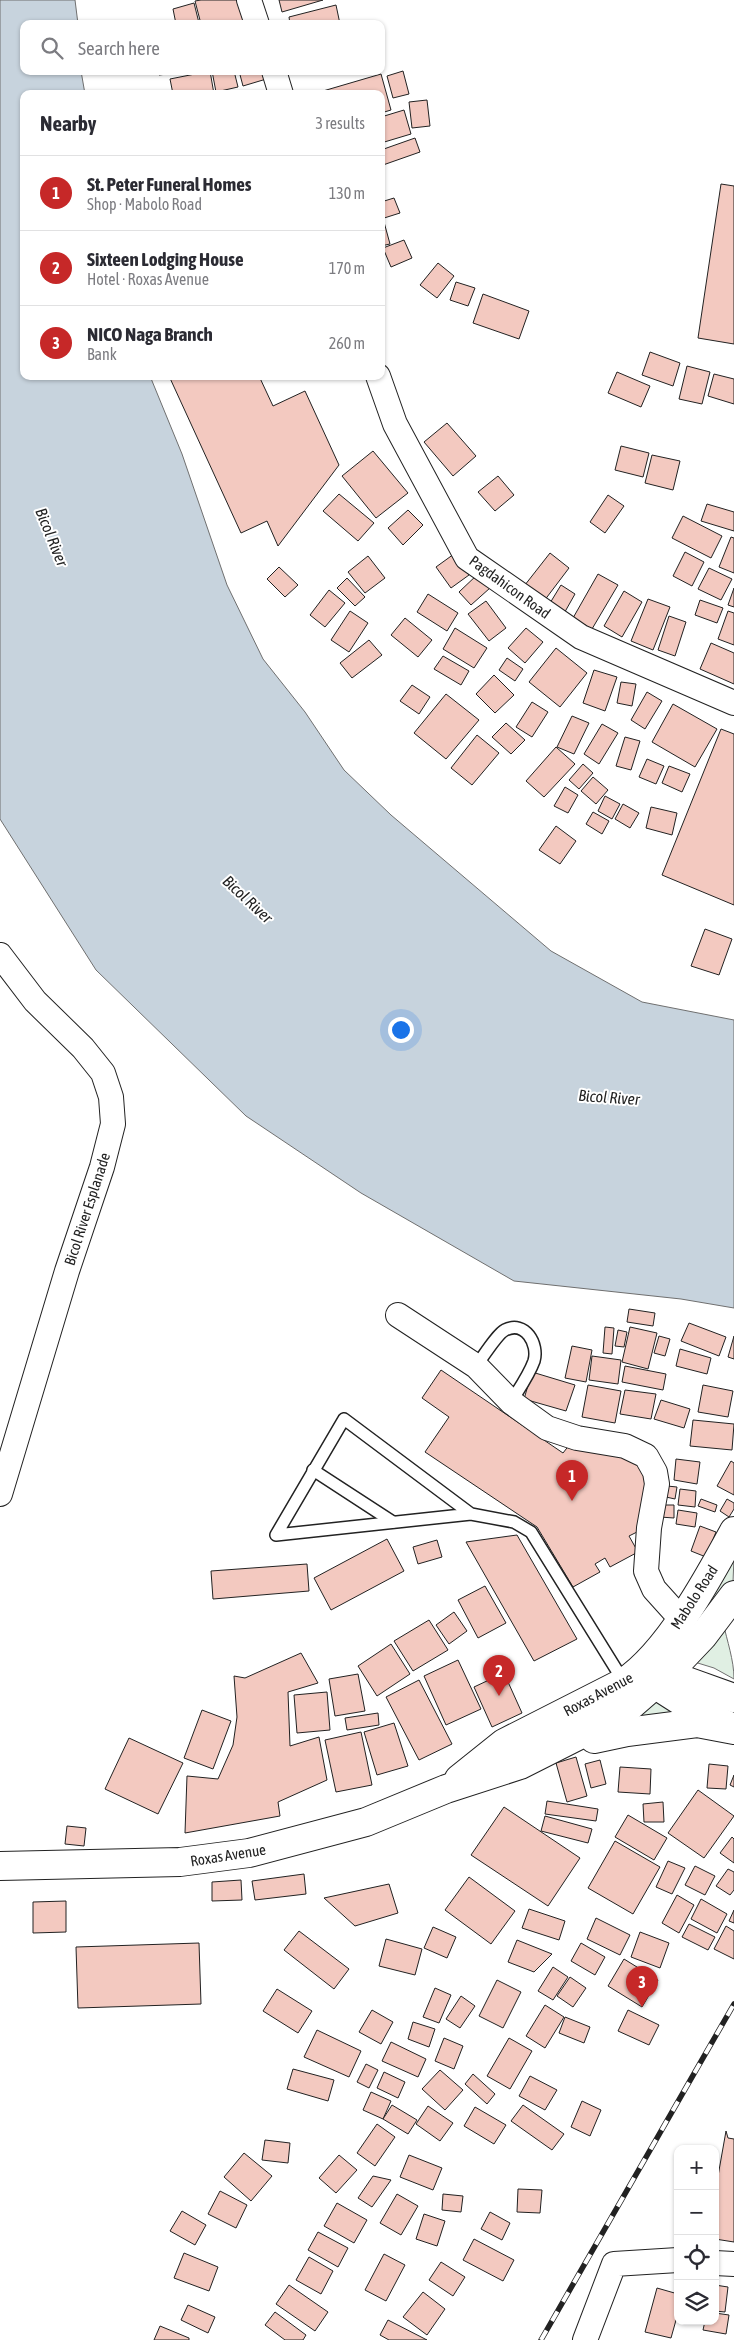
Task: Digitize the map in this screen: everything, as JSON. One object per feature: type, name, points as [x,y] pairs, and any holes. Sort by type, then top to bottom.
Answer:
[{"type":"main road","name":"Mabolo Road","points":[[647,1675],[710,1575],[734,1531]]},
{"type":"main road","name":"Mabolo Road","points":[[647,1675],[703,1636],[734,1596]]},
{"type":"main road","points":[[647,1675],[734,1698]]},
{"type":"main road","points":[[647,1675],[695,1710],[734,1729]]},
{"type":"main road","name":"Roxas Avenue","points":[[0,1866],[180,1862],[250,1853],[366,1822],[446,1789],[520,1765],[621,1714],[647,1675]]},
{"type":"main road","name":"Roxas Avenue","points":[[446,1789],[504,1743],[647,1675]]},
{"type":"main road","points":[[551,1749],[663,1726],[697,1723],[734,1729]]},
{"type":"street","points":[[249,0],[256,20]]},
{"type":"street","points":[[275,75],[280,90]]},
{"type":"street","name":"Pagdahicon Road","points":[[379,380],[394,424],[467,558],[581,637],[734,703]]},
{"type":"street","name":"Bicol River Esplanade","points":[[0,955],[35,1001],[83,1048],[103,1072],[112,1097],[113,1124],[102,1167],[67,1271],[0,1494]]},
{"type":"street","points":[[398,1315],[476,1366],[511,1402],[547,1428],[577,1438],[626,1446],[646,1456],[655,1472],[657,1484],[649,1528],[646,1571],[654,1589],[681,1619]]},
{"type":"street","points":[[586,2340],[614,2264],[674,2260]]},
{"type":"street","points":[[719,2262],[734,2264]]},
{"type":"lane","points":[[476,1366],[503,1330],[513,1327],[525,1331],[532,1338],[535,1349],[534,1361],[511,1402]]},
{"type":"lane","points":[[471,1514],[344,1419],[276,1535],[471,1514],[514,1522],[531,1532],[647,1675]]},
{"type":"lane","points":[[314,1470],[393,1522]]},
{"type":"green space","points":[[734,1557],[733,1582],[696,1629],[689,1626]]},
{"type":"green space","points":[[723,1622],[732,1658],[734,1679],[714,1668],[688,1660]]},
{"type":"green space","points":[[660,1693],[681,1714],[629,1719]]},
{"type":"water","name":"Bicol River","points":[[0,0],[75,0],[78,20],[20,20],[20,75],[82,75],[84,90],[20,90],[20,380],[152,380],[182,454],[227,585],[263,659],[305,712],[344,770],[391,815],[551,951],[642,1002],[734,1020],[734,1308],[681,1299],[514,1281],[361,1193],[246,1116],[96,970],[0,819]]},
{"type":"building","points":[[245,0],[250,20],[200,20],[195,1]]},
{"type":"building","points":[[279,0],[323,0],[282,12]]},
{"type":"building","points":[[194,3],[198,20],[175,20],[173,9]]},
{"type":"building","points":[[336,5],[339,20],[289,20],[289,17]]},
{"type":"building","points":[[403,71],[409,94],[393,98],[387,76]]},
{"type":"building","points":[[190,75],[211,75],[213,90],[172,90],[170,79]]},
{"type":"building","points":[[213,75],[235,75],[238,87],[216,90]]},
{"type":"building","points":[[240,75],[273,75],[273,77],[243,86]]},
{"type":"building","points":[[381,75],[391,110],[385,112],[385,90],[326,90]]},
{"type":"building","points":[[427,100],[430,126],[412,128],[409,102]]},
{"type":"building","points":[[404,110],[411,134],[385,142],[385,116]]},
{"type":"building","points":[[415,138],[420,152],[385,164],[385,149]]},
{"type":"building","points":[[721,184],[734,186],[734,344],[698,338]]},
{"type":"building","points":[[394,198],[400,213],[385,218],[385,201]]},
{"type":"building","points":[[385,226],[390,244],[385,245]]},
{"type":"building","points":[[404,240],[412,258],[391,267],[385,253],[385,247]]},
{"type":"building","points":[[438,263],[454,276],[437,298],[420,285]]},
{"type":"building","points":[[456,282],[475,288],[468,306],[450,300]]},
{"type":"building","points":[[483,294],[529,311],[519,339],[473,323]]},
{"type":"building","points":[[650,352],[680,363],[673,386],[642,375]]},
{"type":"building","points":[[687,366],[710,372],[702,404],[679,399]]},
{"type":"building","points":[[617,372],[650,386],[641,407],[608,393]]},
{"type":"building","points":[[714,374],[734,379],[734,404],[708,396]]},
{"type":"building","points":[[171,380],[261,380],[273,406],[305,391],[339,465],[278,546],[267,521],[241,533]]},
{"type":"building","points":[[447,423],[476,456],[453,476],[424,442]]},
{"type":"building","points":[[621,446],[649,453],[643,477],[615,470]]},
{"type":"building","points":[[373,451],[408,493],[376,518],[342,476]]},
{"type":"building","points":[[652,455],[680,461],[673,490],[645,483]]},
{"type":"building","points":[[498,476],[514,495],[495,511],[478,492]]},
{"type":"building","points":[[339,494],[374,523],[358,541],[323,511]]},
{"type":"building","points":[[608,495],[624,506],[605,533],[590,522]]},
{"type":"building","points":[[707,504],[734,512],[734,531],[701,521]]},
{"type":"building","points":[[408,510],[423,525],[403,545],[388,528]]},
{"type":"building","points":[[683,516],[722,536],[711,558],[672,538]]},
{"type":"building","points":[[731,537],[734,538],[734,573],[719,567]]},
{"type":"building","points":[[685,552],[704,562],[692,586],[673,576]]},
{"type":"building","points":[[550,553],[569,568],[541,605],[521,590]]},
{"type":"building","points":[[454,554],[469,575],[451,588],[436,567]]},
{"type":"building","points":[[368,556],[385,578],[365,593],[348,572]]},
{"type":"building","points":[[279,567],[298,585],[285,597],[267,579]]},
{"type":"building","points":[[709,568],[732,579],[721,600],[698,589]]},
{"type":"building","points":[[478,574],[490,588],[471,605],[459,592]]},
{"type":"building","points":[[598,574],[618,585],[592,629],[573,618]]},
{"type":"building","points":[[347,578],[365,597],[355,606],[337,588]]},
{"type":"building","points":[[561,585],[575,594],[562,617],[547,608]]},
{"type":"building","points":[[734,588],[734,607],[728,605]]},
{"type":"building","points":[[329,590],[345,603],[325,627],[310,615]]},
{"type":"building","points":[[624,591],[642,602],[622,637],[604,626]]},
{"type":"building","points":[[428,594],[458,613],[447,631],[417,612]]},
{"type":"building","points":[[648,599],[670,607],[653,650],[631,641]]},
{"type":"building","points":[[700,600],[723,608],[717,623],[695,615]]},
{"type":"building","points":[[486,601],[506,628],[489,641],[468,614]]},
{"type":"building","points":[[350,611],[368,623],[349,652],[331,640]]},
{"type":"building","points":[[728,611],[734,613],[734,645],[718,639]]},
{"type":"building","points":[[669,616],[686,622],[675,656],[658,650]]},
{"type":"building","points":[[405,618],[432,640],[418,657],[391,635]]},
{"type":"building","points":[[455,628],[487,648],[474,668],[443,649]]},
{"type":"building","points":[[526,628],[543,642],[525,663],[508,648]]},
{"type":"building","points":[[369,640],[382,655],[352,678],[340,663]]},
{"type":"building","points":[[711,643],[734,653],[734,684],[700,669]]},
{"type":"building","points":[[556,648],[587,673],[560,707],[529,682]]},
{"type":"building","points":[[443,656],[469,671],[461,685],[434,669]]},
{"type":"building","points":[[507,658],[523,669],[515,681],[499,670]]},
{"type":"building","points":[[594,670],[617,677],[605,711],[583,703]]},
{"type":"building","points":[[494,675],[514,695],[495,713],[476,694]]},
{"type":"building","points":[[621,682],[636,684],[632,706],[617,703]]},
{"type":"building","points":[[412,685],[430,697],[419,714],[400,701]]},
{"type":"building","points":[[647,692],[662,701],[645,729],[631,720]]},
{"type":"building","points":[[446,694],[479,720],[446,759],[414,733]]},
{"type":"building","points":[[532,702],[548,712],[532,737],[516,727]]},
{"type":"building","points":[[673,704],[717,729],[695,767],[652,742]]},
{"type":"building","points":[[572,716],[589,723],[574,754],[557,747]]},
{"type":"building","points":[[506,723],[525,740],[511,754],[492,737]]},
{"type":"building","points":[[602,724],[618,733],[599,764],[584,754]]},
{"type":"building","points":[[721,729],[734,734],[734,905],[662,875]]},
{"type":"building","points":[[477,735],[499,753],[472,785],[451,768]]},
{"type":"building","points":[[625,737],[640,741],[631,770],[616,766]]},
{"type":"building","points":[[556,747],[575,764],[544,797],[526,781]]},
{"type":"building","points":[[647,759],[664,766],[656,784],[639,777]]},
{"type":"building","points":[[583,764],[593,773],[579,789],[569,780]]},
{"type":"building","points":[[669,766],[690,774],[682,792],[662,783]]},
{"type":"building","points":[[593,777],[608,790],[596,804],[581,791]]},
{"type":"building","points":[[565,787],[578,795],[568,813],[554,806]]},
{"type":"building","points":[[605,796],[620,804],[612,819],[598,811]]},
{"type":"building","points":[[623,804],[639,813],[630,828],[615,819]]},
{"type":"building","points":[[651,807],[677,813],[672,835],[646,828]]},
{"type":"building","points":[[593,812],[609,821],[602,834],[586,824]]},
{"type":"building","points":[[556,826],[576,841],[560,864],[539,850]]},
{"type":"building","points":[[705,929],[732,939],[719,975],[691,966]]},
{"type":"building","points":[[629,1309],[655,1313],[653,1326],[627,1322]]},
{"type":"building","points":[[689,1323],[726,1337],[719,1356],[681,1341]]},
{"type":"building","points":[[605,1327],[614,1328],[612,1354],[603,1353]]},
{"type":"building","points":[[630,1327],[657,1333],[648,1369],[622,1362]]},
{"type":"building","points":[[618,1330],[627,1332],[624,1347],[615,1346]]},
{"type":"building","points":[[659,1336],[670,1339],[665,1356],[654,1353]]},
{"type":"building","points":[[734,1336],[734,1359],[728,1357]]},
{"type":"building","points":[[572,1346],[592,1350],[586,1382],[565,1378]]},
{"type":"building","points":[[680,1349],[711,1358],[707,1374],[676,1366]]},
{"type":"building","points":[[592,1356],[621,1360],[618,1384],[589,1380]]},
{"type":"building","points":[[625,1366],[666,1374],[663,1390],[622,1382]]},
{"type":"building","points":[[441,1370],[563,1453],[570,1444],[638,1459],[650,1476],[639,1531],[629,1536],[638,1552],[610,1567],[605,1558],[595,1564],[600,1572],[573,1587],[537,1527],[425,1452],[449,1417],[422,1398]]},
{"type":"building","points":[[532,1372],[575,1385],[566,1411],[524,1399]]},
{"type":"building","points":[[588,1385],[621,1391],[615,1423],[582,1417]]},
{"type":"building","points":[[703,1385],[733,1391],[728,1417],[698,1412]]},
{"type":"building","points":[[625,1390],[656,1394],[651,1419],[620,1414]]},
{"type":"building","points":[[661,1400],[690,1409],[684,1428],[654,1419]]},
{"type":"building","points":[[693,1420],[734,1424],[732,1450],[690,1446]]},
{"type":"building","points":[[676,1459],[700,1462],[697,1484],[674,1480]]},
{"type":"building","points":[[731,1461],[734,1463],[734,1495],[717,1486]]},
{"type":"building","points":[[667,1486],[677,1487],[675,1499],[666,1497]]},
{"type":"building","points":[[680,1489],[696,1491],[695,1507],[678,1505]]},
{"type":"building","points":[[701,1499],[717,1505],[715,1512],[698,1506]]},
{"type":"building","points":[[727,1499],[734,1503],[734,1509],[729,1517],[720,1511]]},
{"type":"building","points":[[660,1505],[674,1505],[674,1518],[660,1517]]},
{"type":"building","points":[[678,1510],[697,1513],[695,1527],[676,1524]]},
{"type":"building","points":[[700,1526],[716,1532],[706,1557],[691,1551]]},
{"type":"building","points":[[517,1535],[577,1639],[534,1661],[466,1542]]},
{"type":"building","points":[[387,1539],[404,1571],[331,1610],[314,1578]]},
{"type":"building","points":[[437,1540],[442,1557],[418,1564],[413,1547]]},
{"type":"building","points":[[307,1564],[309,1591],[213,1599],[211,1571]]},
{"type":"building","points":[[485,1586],[506,1623],[478,1638],[458,1600]]},
{"type":"building","points":[[454,1612],[467,1631],[449,1644],[436,1625]]},
{"type":"building","points":[[429,1620],[448,1650],[413,1671],[394,1641]]},
{"type":"building","points":[[391,1644],[410,1674],[377,1696],[358,1666]]},
{"type":"building","points":[[301,1653],[318,1683],[288,1692],[290,1746],[319,1737],[327,1780],[278,1802],[280,1816],[185,1833],[187,1776],[218,1779],[233,1745],[237,1717],[234,1676],[245,1678]]},
{"type":"building","points":[[458,1660],[481,1709],[446,1725],[424,1676]]},
{"type":"building","points":[[504,1673],[522,1713],[492,1727],[474,1687]]},
{"type":"building","points":[[358,1674],[365,1711],[335,1716],[329,1679]]},
{"type":"building","points":[[419,1680],[452,1744],[419,1760],[386,1697]]},
{"type":"building","points":[[327,1692],[330,1730],[297,1733],[294,1695]]},
{"type":"building","points":[[202,1710],[231,1721],[213,1769],[184,1758]]},
{"type":"building","points":[[378,1713],[379,1725],[347,1730],[345,1718]]},
{"type":"building","points":[[394,1723],[408,1766],[377,1775],[364,1732]]},
{"type":"building","points":[[361,1732],[372,1785],[336,1792],[325,1740]]},
{"type":"building","points":[[129,1738],[183,1763],[158,1814],[105,1789]]},
{"type":"building","points":[[576,1757],[587,1796],[567,1802],[556,1763]]},
{"type":"building","points":[[600,1760],[606,1784],[591,1788],[585,1764]]},
{"type":"building","points":[[709,1764],[728,1766],[726,1789],[707,1788]]},
{"type":"building","points":[[620,1767],[651,1769],[650,1794],[618,1792]]},
{"type":"building","points":[[734,1775],[734,1787],[730,1785]]},
{"type":"building","points":[[698,1790],[734,1816],[704,1858],[668,1833]]},
{"type":"building","points":[[547,1801],[598,1809],[596,1821],[545,1814]]},
{"type":"building","points":[[663,1802],[664,1822],[644,1822],[643,1804]]},
{"type":"building","points":[[504,1807],[580,1858],[548,1906],[471,1855]]},
{"type":"building","points":[[628,1815],[667,1838],[654,1860],[615,1837]]},
{"type":"building","points":[[545,1816],[592,1829],[588,1843],[541,1831]]},
{"type":"building","points":[[67,1826],[86,1828],[84,1846],[65,1844]]},
{"type":"building","points":[[732,1837],[734,1839],[734,1863],[720,1853]]},
{"type":"building","points":[[615,1841],[660,1867],[633,1914],[588,1888]]},
{"type":"building","points":[[668,1861],[685,1868],[672,1894],[656,1887]]},
{"type":"building","points":[[695,1866],[715,1876],[705,1895],[685,1885]]},
{"type":"building","points":[[728,1869],[734,1872],[734,1890],[730,1895],[716,1886]]},
{"type":"building","points":[[304,1874],[306,1894],[255,1900],[252,1881]]},
{"type":"building","points":[[469,1877],[515,1911],[491,1944],[445,1910]]},
{"type":"building","points":[[241,1880],[242,1900],[212,1901],[212,1882]]},
{"type":"building","points":[[389,1884],[398,1913],[355,1926],[324,1898]]},
{"type":"building","points":[[677,1895],[694,1905],[679,1933],[662,1923]]},
{"type":"building","points":[[701,1899],[727,1914],[717,1933],[691,1919]]},
{"type":"building","points":[[66,1901],[66,1932],[33,1933],[33,1902]]},
{"type":"building","points":[[529,1909],[565,1921],[559,1940],[522,1928]]},
{"type":"building","points":[[734,1910],[734,1923],[729,1921]]},
{"type":"building","points":[[596,1918],[630,1935],[620,1955],[587,1939]]},
{"type":"building","points":[[689,1924],[715,1937],[708,1950],[682,1937]]},
{"type":"building","points":[[726,1926],[734,1931],[734,1959],[714,1949]]},
{"type":"building","points":[[433,1927],[456,1937],[447,1958],[424,1948]]},
{"type":"building","points":[[299,1931],[349,1969],[334,1989],[284,1950]]},
{"type":"building","points":[[640,1932],[669,1943],[660,1968],[631,1957]]},
{"type":"building","points":[[386,1939],[422,1949],[415,1975],[379,1966]]},
{"type":"building","points":[[517,1940],[552,1954],[534,1972],[508,1962]]},
{"type":"building","points":[[199,1943],[201,2004],[78,2008],[76,1947]]},
{"type":"building","points":[[581,1943],[605,1957],[595,1975],[571,1961]]},
{"type":"building","points":[[624,1959],[658,1980],[642,2007],[608,1986]]},
{"type":"building","points":[[553,1967],[568,1977],[553,2000],[538,1991]]},
{"type":"building","points":[[570,1977],[586,1988],[573,2007],[557,1996]]},
{"type":"building","points":[[497,1980],[521,1992],[503,2028],[479,2016]]},
{"type":"building","points":[[435,1988],[451,1995],[439,2023],[423,2017]]},
{"type":"building","points":[[277,1989],[312,2011],[298,2033],[263,2011]]},
{"type":"building","points":[[461,1996],[475,2006],[460,2028],[446,2019]]},
{"type":"building","points":[[545,2005],[564,2017],[545,2048],[526,2036]]},
{"type":"building","points":[[372,2010],[393,2022],[381,2044],[359,2032]]},
{"type":"building","points":[[628,2010],[659,2025],[649,2045],[618,2031]]},
{"type":"building","points":[[565,2017],[590,2027],[584,2043],[559,2033]]},
{"type":"building","points":[[413,2022],[435,2029],[429,2047],[408,2039]]},
{"type":"building","points":[[317,2030],[361,2051],[349,2077],[304,2057]]},
{"type":"building","points":[[444,2038],[463,2046],[454,2069],[435,2061]]},
{"type":"building","points":[[509,2038],[532,2051],[510,2089],[487,2076]]},
{"type":"building","points":[[391,2042],[426,2059],[418,2077],[382,2061]]},
{"type":"building","points":[[366,2064],[378,2070],[369,2088],[357,2082]]},
{"type":"building","points":[[293,2069],[334,2080],[328,2101],[287,2089]]},
{"type":"building","points":[[440,2070],[463,2090],[445,2110],[422,2089]]},
{"type":"building","points":[[384,2072],[405,2082],[398,2098],[377,2088]]},
{"type":"building","points":[[473,2074],[495,2094],[487,2104],[465,2084]]},
{"type":"building","points":[[530,2076],[557,2090],[545,2110],[519,2096]]},
{"type":"building","points":[[371,2092],[391,2101],[383,2119],[363,2110]]},
{"type":"building","points":[[582,2101],[601,2110],[590,2136],[571,2127]]},
{"type":"building","points":[[392,2105],[417,2120],[408,2134],[383,2119]]},
{"type":"building","points":[[523,2105],[564,2134],[552,2150],[511,2121]]},
{"type":"building","points":[[428,2106],[453,2123],[440,2141],[416,2124]]},
{"type":"building","points":[[475,2107],[506,2125],[494,2144],[464,2126]]},
{"type":"building","points":[[377,2124],[395,2137],[375,2166],[357,2153]]},
{"type":"building","points":[[726,2131],[728,2138],[734,2139],[734,2242],[719,2240],[719,2170]]},
{"type":"building","points":[[265,2140],[290,2143],[288,2163],[262,2160]]},
{"type":"building","points":[[244,2153],[272,2176],[251,2201],[224,2177]]},
{"type":"building","points":[[339,2155],[357,2170],[336,2193],[319,2178]]},
{"type":"building","points":[[409,2155],[442,2168],[433,2190],[400,2177]]},
{"type":"building","points":[[373,2176],[391,2180],[372,2207],[358,2198]]},
{"type":"building","points":[[518,2189],[542,2190],[540,2213],[517,2212]]},
{"type":"building","points":[[220,2191],[247,2205],[236,2228],[208,2214]]},
{"type":"building","points":[[397,2194],[418,2206],[401,2235],[380,2223]]},
{"type":"building","points":[[443,2194],[463,2196],[461,2212],[442,2210]]},
{"type":"building","points":[[337,2203],[367,2220],[354,2243],[324,2226]]},
{"type":"building","points":[[182,2211],[206,2225],[195,2245],[170,2231]]},
{"type":"building","points":[[490,2212],[510,2223],[502,2240],[481,2229]]},
{"type":"building","points":[[424,2214],[445,2221],[437,2246],[416,2239]]},
{"type":"building","points":[[318,2232],[348,2248],[338,2267],[308,2250]]},
{"type":"building","points":[[474,2239],[514,2260],[503,2281],[463,2260]]},
{"type":"building","points":[[184,2253],[218,2267],[209,2291],[174,2278]]},
{"type":"building","points":[[384,2254],[405,2265],[386,2301],[365,2290]]},
{"type":"building","points":[[309,2257],[333,2271],[321,2294],[296,2280]]},
{"type":"building","points":[[441,2262],[465,2277],[453,2296],[429,2280]]},
{"type":"building","points":[[289,2285],[328,2312],[315,2331],[276,2304]]},
{"type":"building","points":[[719,2286],[728,2287],[725,2312],[719,2311]]},
{"type":"building","points":[[657,2288],[674,2293],[675,2325],[671,2338],[645,2332]]},
{"type":"building","points":[[423,2292],[445,2309],[427,2335],[403,2317]]},
{"type":"building","points":[[188,2305],[215,2317],[208,2333],[181,2320]]},
{"type":"building","points":[[275,2312],[306,2335],[303,2340],[285,2340],[265,2325]]},
{"type":"building","points":[[719,2314],[729,2315],[726,2334],[703,2330],[704,2325],[719,2325]]},
{"type":"building","points":[[388,2320],[427,2340],[389,2340],[380,2335]]},
{"type":"building","points":[[160,2326],[189,2338],[189,2340],[154,2340]]},
{"type":"railway","points":[[541,2340],[734,2004]]},
{"type":"place","name":"St. Peter Funeral Homes","points":[[572,1501]]},
{"type":"place","name":"Sixteen Lodging House","points":[[499,1696]]},
{"type":"place","name":"NICO Naga Branch","points":[[642,2007]]}]
